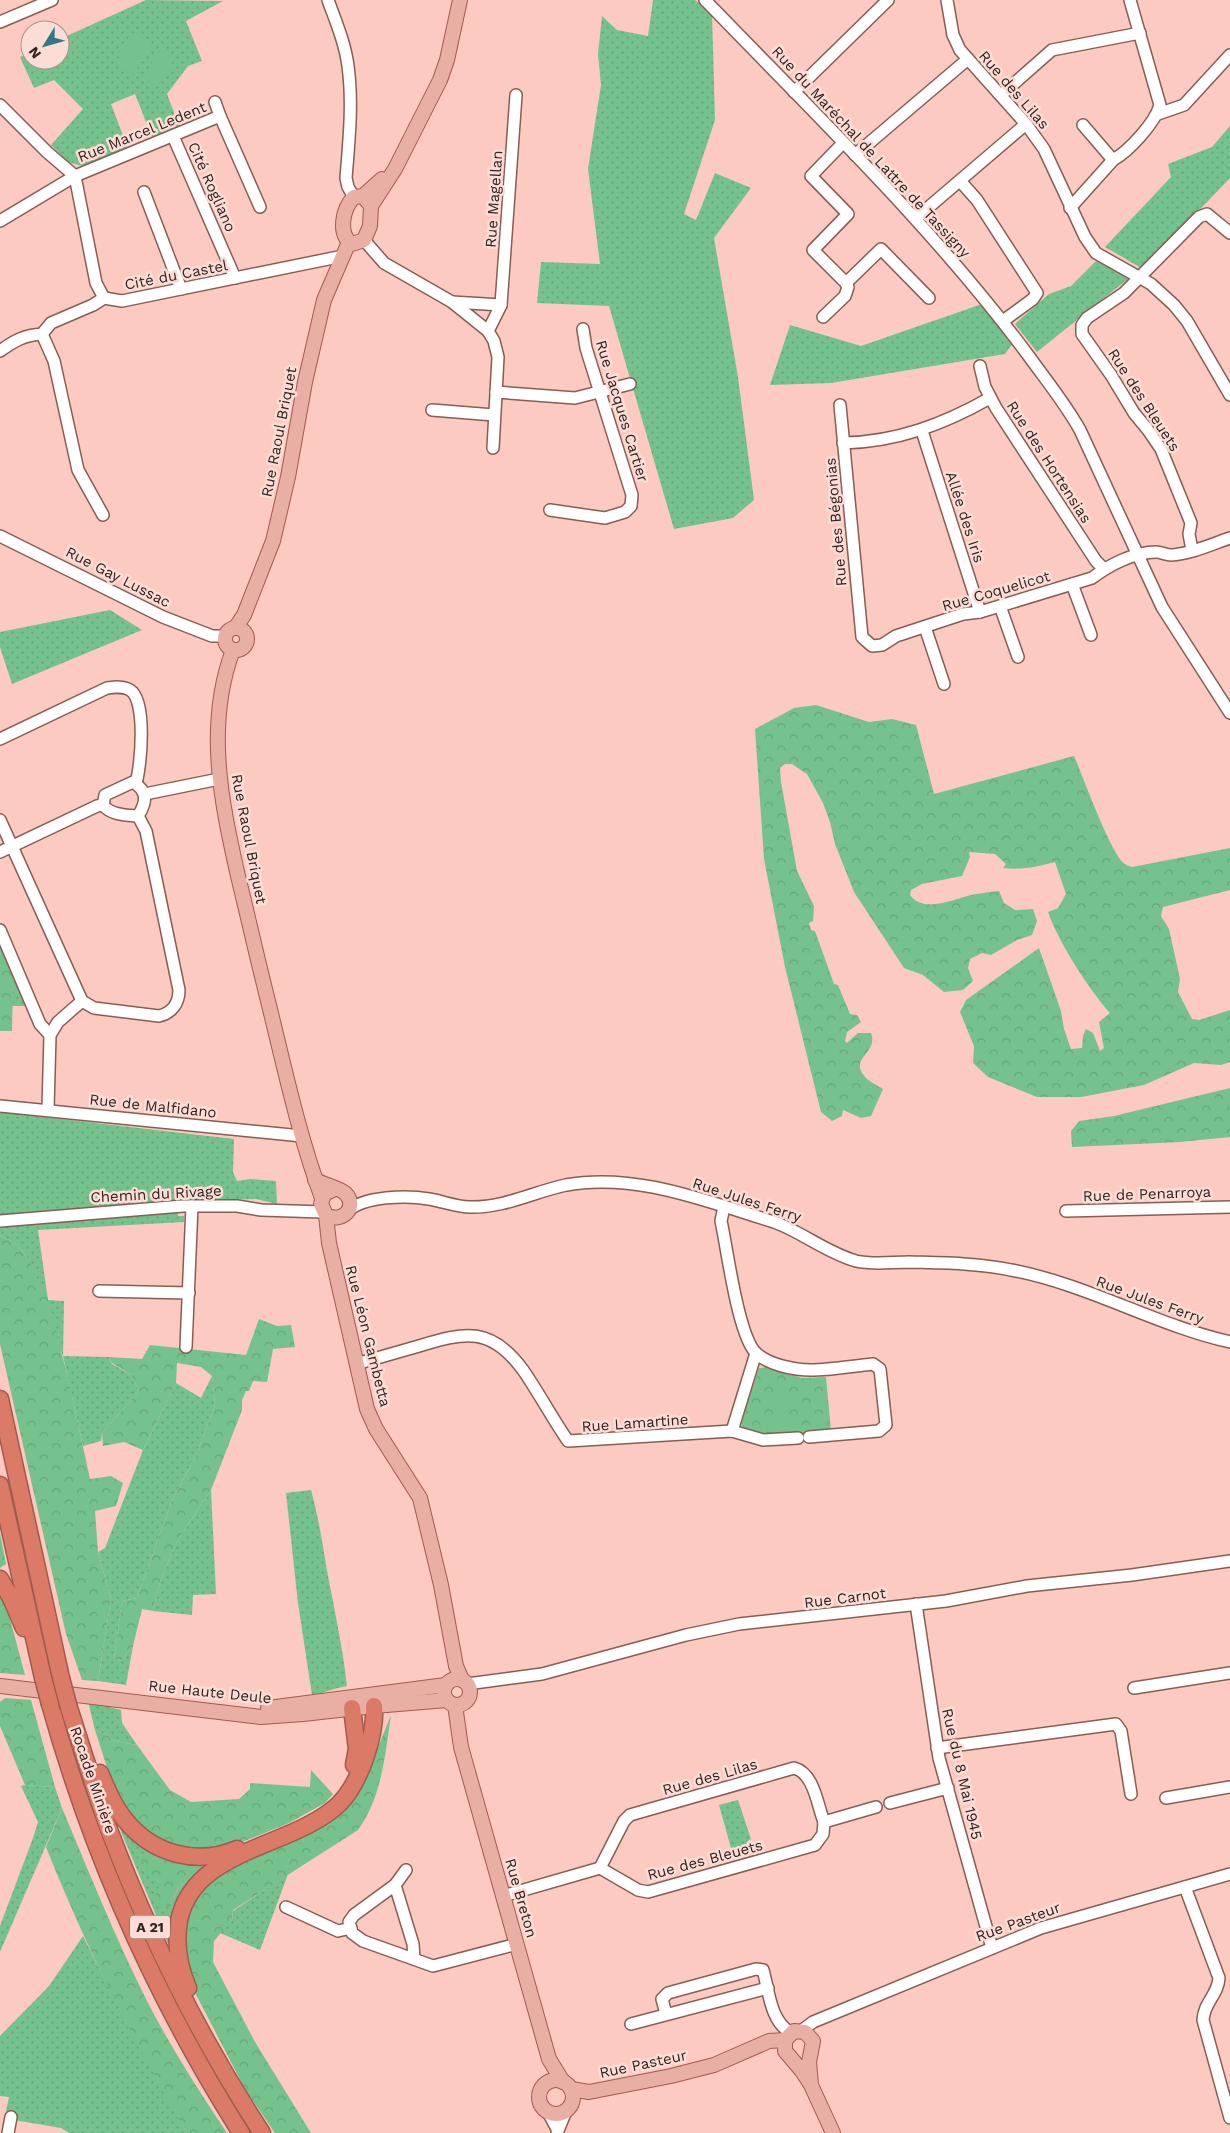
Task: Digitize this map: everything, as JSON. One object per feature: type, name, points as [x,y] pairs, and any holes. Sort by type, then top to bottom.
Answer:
[{"type":"highway","name":"Rocade Minière","points":[[0,1399],[61,1678],[108,1828],[159,1948],[217,2060],[262,2133]]},
{"type":"highway","name":"Rocade Minière","points":[[0,1485],[50,1704],[95,1845],[130,1928],[182,2034],[241,2133]]},
{"type":"highway","points":[[0,1578],[11,1598],[44,1678]]},
{"type":"highway","points":[[217,2060],[206,2026],[185,1982],[179,1958],[177,1939],[181,1911],[194,1889],[225,1863],[306,1826],[339,1804],[354,1782],[365,1756],[373,1722],[373,1700]]},
{"type":"highway","points":[[70,1708],[105,1785],[125,1820],[149,1842],[161,1849],[195,1857],[231,1852],[302,1821],[330,1803],[343,1788],[355,1762],[357,1749],[352,1708]]},
{"type":"main road","points":[[363,200],[370,226],[364,240],[356,244],[349,242],[345,233],[344,215],[395,170],[440,80],[447,60],[460,0]]},
{"type":"main road","name":"Rue Raoul Briquet","points":[[236,627],[244,615],[272,541],[282,504],[305,382],[324,300],[349,242]]},
{"type":"main road","points":[[236,627],[243,630],[247,640],[242,648],[233,650],[227,646],[224,636],[228,630],[236,627]]},
{"type":"main road","name":"Rue Raoul Briquet","points":[[233,650],[220,699],[217,732],[219,779],[230,842],[255,946]]},
{"type":"main road","name":"Rue Léon Gambetta","points":[[255,946],[310,1168],[315,1180],[356,1364],[370,1416],[420,1498],[441,1584],[459,1685]]},
{"type":"main road","points":[[315,1180],[341,1192],[350,1204],[328,1237]]},
{"type":"main road","points":[[341,1192],[327,1192],[321,1208],[334,1218],[345,1214]]},
{"type":"main road","name":"Rue Haute Deule","points":[[0,1678],[103,1688],[238,1707],[275,1708],[373,1700],[451,1703]]},
{"type":"main road","points":[[451,1703],[463,1704],[459,1685]]},
{"type":"main road","name":"Rue Haute Deule","points":[[0,1686],[260,1716],[303,1714],[352,1708],[409,1690],[459,1685]]},
{"type":"main road","name":"Rue Breton","points":[[461,1747],[462,1726],[459,1685],[444,1694],[451,1703],[461,1747],[549,2059],[567,2085]]},
{"type":"main road","points":[[811,2085],[812,2048],[809,2034],[792,2034],[784,2048],[811,2085],[833,2133]]},
{"type":"main road","name":"Rue Pasteur","points":[[569,2107],[589,2092],[714,2065],[792,2034]]},
{"type":"main road","points":[[765,2044],[790,2057],[802,2060],[812,2048]]},
{"type":"main road","name":"Rue Breton","points":[[543,2086],[549,2059]]},
{"type":"main road","points":[[552,2080],[567,2085],[573,2099],[569,2107],[554,2114],[543,2108],[539,2097],[543,2086],[552,2080]]},
{"type":"main road","name":"Rue Pasteur","points":[[567,2085],[589,2092]]},
{"type":"street","points":[[0,22],[52,0]]},
{"type":"street","points":[[328,0],[343,41],[348,66],[350,120],[346,178],[348,187],[363,200]]},
{"type":"street","name":"Rue du Maréchal de Lattre de Tassigny","points":[[705,0],[916,218],[1003,321],[1066,405],[1080,430],[1168,617],[1230,713]]},
{"type":"street","points":[[794,92],[888,0]]},
{"type":"street","name":"Rue des Lilas","points":[[947,0],[953,35],[960,50],[1026,124],[1044,149],[1070,208],[1085,237],[1096,253],[1151,284],[1187,321],[1230,395]]},
{"type":"street","points":[[1130,0],[1160,105],[1158,114]]},
{"type":"street","points":[[1001,95],[1052,50],[1140,33]]},
{"type":"street","points":[[1070,208],[1113,160],[1122,155],[1158,114],[1184,104],[1230,55]]},
{"type":"street","points":[[854,155],[968,59]]},
{"type":"street","name":"Rue Magellan","points":[[501,305],[516,95]]},
{"type":"street","name":"Rue Marcel Ledent","points":[[214,102],[260,207]]},
{"type":"street","points":[[0,105],[47,152],[75,176],[96,283],[104,298],[93,305],[51,323],[42,334],[28,335],[20,338],[0,351]]},
{"type":"street","name":"Rue Marcel Ledent","points":[[0,221],[75,176],[220,116]]},
{"type":"street","points":[[916,218],[961,182],[1026,124]]},
{"type":"street","points":[[1083,125],[1113,160]]},
{"type":"street","name":"Cité Rogliano","points":[[173,136],[235,278]]},
{"type":"street","points":[[823,317],[847,293],[848,287],[813,250],[848,214],[811,176],[843,142]]},
{"type":"street","points":[[961,182],[977,200],[1037,293],[1033,299],[1003,321]]},
{"type":"street","points":[[144,192],[181,288]]},
{"type":"street","points":[[1139,277],[1199,217],[1207,214],[1230,234]]},
{"type":"street","points":[[364,240],[384,263],[452,302],[488,331],[494,341],[498,357],[493,448]]},
{"type":"street","points":[[846,283],[881,249],[929,298]]},
{"type":"street","name":"Cité du Castel","points":[[104,298],[122,301],[343,256]]},
{"type":"street","name":"Rue des Bleuets","points":[[1139,277],[1124,293],[1087,318],[1082,325],[1082,334],[1160,449],[1191,523],[1189,534],[1192,550]]},
{"type":"street","points":[[452,302],[501,305],[488,331]]},
{"type":"street","name":"Rue Jacques Cartier","points":[[550,510],[605,518],[625,512],[631,506],[632,495],[586,348],[583,329]]},
{"type":"street","points":[[42,334],[54,361],[78,470],[103,515]]},
{"type":"street","name":"Rue des Hortensias","points":[[980,366],[990,398],[1096,561],[1104,570]]},
{"type":"street","points":[[496,392],[574,398],[630,384]]},
{"type":"street","points":[[844,443],[862,443],[922,431],[964,413],[990,398]]},
{"type":"street","name":"Rue des Bégonias","points":[[840,405],[862,637]]},
{"type":"street","points":[[432,410],[494,415]]},
{"type":"street","name":"Allée des Iris","points":[[922,431],[980,612]]},
{"type":"street","name":"Rue Gay Lussac","points":[[0,536],[163,617],[212,636],[224,636]]},
{"type":"street","name":"Rue Coquelicot","points":[[862,637],[872,646],[882,645],[896,636],[963,614],[980,612],[1092,578],[1104,570],[1139,555],[1156,552],[1170,555],[1230,538]]},
{"type":"street","points":[[1072,584],[1091,635]]},
{"type":"street","points":[[1000,606],[1018,657]]},
{"type":"street","points":[[925,627],[944,684]]},
{"type":"street","points":[[0,739],[107,688],[120,687],[131,691],[138,701],[141,712],[139,772],[136,783]]},
{"type":"street","points":[[145,794],[219,779]]},
{"type":"street","points":[[103,805],[105,795],[133,782],[141,787],[145,794],[143,806],[138,816]]},
{"type":"street","points":[[103,805],[108,810],[138,816]]},
{"type":"street","points":[[0,852],[97,806],[103,805]]},
{"type":"street","points":[[0,820],[82,1001],[94,1008],[159,1016],[166,1014],[174,1008],[179,998],[179,990],[146,831],[138,816]]},
{"type":"street","points":[[0,930],[40,1024],[50,1035]]},
{"type":"street","points":[[48,1109],[50,1035],[58,1022],[82,1001]]},
{"type":"street","name":"Rue de Malfidano","points":[[0,1106],[48,1109],[302,1136]]},
{"type":"street","name":"Rue Jules Ferry","points":[[345,1214],[362,1202],[400,1197],[428,1198],[467,1207],[483,1207],[522,1199],[566,1185],[604,1183],[654,1188],[724,1207],[790,1228],[834,1252],[857,1261],[935,1263],[1010,1270],[1058,1282],[1159,1320],[1230,1342]]},
{"type":"street","points":[[341,1192],[362,1202]]},
{"type":"street","points":[[186,1347],[192,1206]]},
{"type":"street","name":"Chemin du Rivage","points":[[0,1220],[86,1212],[192,1206],[237,1206],[261,1210],[321,1208]]},
{"type":"street","points":[[724,1207],[721,1220],[737,1304],[748,1341],[756,1353],[771,1362],[796,1369],[812,1370],[873,1364],[880,1369],[886,1425],[879,1431],[762,1440],[732,1431],[756,1353]]},
{"type":"street","name":"Rue de Penarroya","points":[[1066,1211],[1230,1207]]},
{"type":"street","points":[[99,1291],[188,1293]]},
{"type":"street","name":"Rue Lamartine","points":[[356,1364],[457,1335],[477,1335],[492,1341],[509,1354],[522,1370],[568,1441],[732,1431]]},
{"type":"street","name":"Rue Carnot","points":[[459,1685],[542,1674],[686,1635],[739,1624],[916,1604],[1027,1586],[1132,1575],[1230,1561]]},
{"type":"street","name":"Rue du 8 Mai 1945","points":[[916,1604],[937,1748],[992,1948]]},
{"type":"street","points":[[1134,1688],[1230,1673]]},
{"type":"street","points":[[937,1748],[1116,1724],[1121,1731],[1131,1794]]},
{"type":"street","name":"Rue des Lilas","points":[[600,1868],[624,1821],[630,1815],[794,1768],[803,1770],[808,1776],[824,1822]]},
{"type":"street","points":[[1166,1798],[1230,1786]]},
{"type":"street","points":[[890,1803],[948,1788]]},
{"type":"street","points":[[824,1822],[876,1807]]},
{"type":"street","name":"Rue des Bleuets","points":[[600,1868],[638,1890],[648,1892],[814,1845],[823,1834],[824,1822]]},
{"type":"street","points":[[503,1896],[600,1868]]},
{"type":"street","points":[[406,1870],[394,1885],[354,1915],[349,1922],[352,1932],[363,1941],[433,1966],[517,1944]]},
{"type":"street","name":"Rue Pasteur","points":[[792,2034],[814,2022],[1041,1928],[1230,1874]]},
{"type":"street","points":[[394,1885],[413,1944],[414,1959]]},
{"type":"street","points":[[1184,1887],[1219,1978],[1218,1986],[1204,2009],[1203,2020],[1230,2118]]},
{"type":"street","points":[[286,1907],[338,1931],[351,1928]]},
{"type":"street","points":[[666,2014],[662,1999],[668,1993],[756,1969],[763,1970],[775,2017],[775,2026],[765,2044]]},
{"type":"street","points":[[631,2024],[768,1988]]},
{"type":"street","points":[[775,2017],[792,2034]]},
{"type":"street","points":[[812,2048],[817,2031],[825,2019]]},
{"type":"street","points":[[557,2131],[569,2107]]},
{"type":"street","points":[[548,2112],[557,2131]]},
{"type":"street","points":[[8,2133],[11,2116]]},
{"type":"green space","points":[[146,0],[223,1],[186,21],[202,61],[188,66],[167,94],[179,126],[152,137],[135,94],[111,104],[128,149],[82,166],[68,162],[51,145],[83,109],[54,80],[34,88],[26,70],[70,70],[70,34]]},
{"type":"green space","points":[[653,0],[695,0],[712,14],[715,120],[684,214],[696,220],[715,173],[751,188],[714,238],[738,377],[754,500],[733,518],[674,529],[609,306],[537,303],[541,262],[600,264],[588,169],[601,85],[598,54],[602,16],[617,30],[648,36]]},
{"type":"green space","points":[[131,32],[151,44],[134,74],[115,65]]},
{"type":"green space","points":[[159,49],[175,57],[159,87],[144,79]]},
{"type":"green space","points":[[1230,126],[1230,178],[1143,269],[1105,247],[1171,177],[1168,164],[1212,147]]},
{"type":"green space","points":[[1098,259],[1129,278],[1037,352],[1015,324],[1049,294],[1071,286]]},
{"type":"green space","points":[[982,304],[1013,343],[1005,354],[831,383],[770,385],[790,325],[861,346]]},
{"type":"green space","points":[[110,610],[142,630],[12,684],[0,647],[0,632]]},
{"type":"green space","points":[[816,705],[869,722],[892,719],[916,725],[934,794],[1074,756],[1112,846],[1119,858],[1128,866],[1132,867],[1230,848],[1230,890],[1163,907],[1161,916],[1169,929],[1180,979],[1178,992],[1192,1019],[1199,1020],[1230,1010],[1230,1062],[1221,1065],[1194,1063],[1144,1085],[1081,1097],[1037,1097],[988,1077],[973,1063],[974,1046],[960,1012],[966,1000],[1039,948],[1061,1011],[1064,1029],[1071,1049],[1082,1048],[1086,1029],[1093,1033],[1100,1051],[1104,1048],[1099,1022],[1110,1013],[1075,965],[1059,937],[1048,912],[1058,908],[1066,894],[1055,862],[1029,868],[1003,868],[1006,864],[995,854],[969,852],[970,857],[962,876],[922,884],[911,890],[910,895],[916,901],[923,904],[939,904],[974,894],[999,891],[1004,903],[1015,910],[1033,909],[1037,921],[1032,935],[1017,940],[991,955],[982,953],[970,959],[968,968],[973,981],[963,990],[944,992],[923,975],[904,968],[854,892],[835,844],[823,803],[807,774],[792,764],[785,764],[780,768],[781,782],[797,871],[814,906],[813,921],[809,923],[811,930],[815,931],[834,984],[838,985],[850,1014],[857,1015],[861,1022],[847,1032],[845,1041],[847,1043],[858,1033],[871,1033],[871,1046],[861,1061],[861,1071],[866,1078],[883,1089],[871,1116],[861,1118],[843,1110],[842,1116],[832,1121],[821,1112],[785,967],[764,859],[755,729],[794,708]]},
{"type":"green space","points":[[0,941],[13,980],[12,1031],[0,1031]]},
{"type":"green space","points":[[5,952],[27,1006],[11,1006],[13,980],[4,959]]},
{"type":"green space","points":[[1230,1088],[1230,1137],[1180,1142],[1072,1147],[1071,1131],[1079,1121],[1114,1116]]},
{"type":"green space","points":[[0,1112],[234,1139],[233,1172],[237,1181],[250,1179],[276,1181],[277,1204],[256,1199],[182,1201],[0,1216]]},
{"type":"green space","points":[[178,1212],[178,1216],[184,1216],[184,1222],[38,1230],[48,1300],[64,1301],[63,1356],[28,1259],[18,1245],[0,1235],[0,1225]]},
{"type":"green space","points":[[0,1235],[18,1245],[28,1259],[48,1300],[69,1382],[90,1479],[111,1476],[123,1483],[116,1506],[95,1511],[98,1552],[111,1599],[98,1681],[82,1680],[66,1634],[0,1344]]},
{"type":"green space","points":[[259,1319],[277,1326],[291,1325],[295,1347],[273,1349],[267,1382],[253,1381],[249,1391],[246,1391],[242,1400],[242,1410],[211,1490],[176,1543],[160,1582],[153,1611],[142,1609],[133,1646],[121,1661],[114,1659],[122,1601],[137,1598],[171,1503],[196,1455],[215,1405],[212,1376],[201,1367],[177,1363],[176,1383],[143,1450],[124,1442],[103,1446],[102,1433],[139,1391],[131,1375],[112,1363],[109,1357],[142,1359],[150,1345],[246,1355]]},
{"type":"green space","points":[[63,1356],[109,1357],[112,1364],[131,1375],[139,1391],[102,1433],[101,1441],[83,1446]]},
{"type":"green space","points":[[768,1367],[802,1378],[826,1377],[831,1431],[765,1435],[745,1431],[741,1423],[759,1368]]},
{"type":"green space","points":[[212,1376],[215,1405],[196,1455],[171,1503],[137,1598],[122,1601],[114,1659],[121,1661],[133,1646],[126,1685],[98,1681],[111,1599],[98,1552],[105,1548],[143,1450],[176,1383],[201,1398]]},
{"type":"green space","points":[[792,1397],[793,1408],[773,1408],[773,1398]]},
{"type":"green space","points":[[773,1417],[793,1417],[793,1428],[773,1428]]},
{"type":"green space","points":[[211,1490],[216,1594],[193,1595],[192,1615],[153,1611],[160,1582],[176,1543]]},
{"type":"green space","points":[[311,1490],[321,1533],[347,1686],[312,1695],[298,1603],[286,1493]]},
{"type":"green space","points":[[0,1533],[6,1564],[0,1568]]},
{"type":"green space","points":[[0,1593],[6,1604],[25,1675],[0,1673]]},
{"type":"green space","points":[[5,1698],[31,1700],[55,1787],[25,1785],[0,1726],[0,1702]]},
{"type":"green space","points":[[88,1701],[121,1710],[122,1723],[137,1745],[115,1741],[95,1730]]},
{"type":"green space","points":[[391,1715],[377,1790],[366,1817],[358,1830],[233,1910],[232,1920],[214,1941],[213,1962],[255,2042],[311,2133],[275,2133],[245,2089],[190,1983],[180,1941],[186,1908],[210,1880],[359,1789],[366,1777]]},
{"type":"green space","points":[[95,1730],[115,1741],[137,1745],[170,1790],[191,1802],[239,1799],[250,1789],[250,1783],[310,1787],[311,1770],[333,1794],[325,1803],[289,1823],[230,1847],[195,1854],[149,1837],[125,1807],[111,1780]]},
{"type":"green space","points":[[21,1786],[55,1787],[62,1808],[0,1952],[0,1926],[38,1822]]},
{"type":"green space","points":[[738,1800],[751,1839],[747,1842],[743,1851],[733,1855],[719,1805]]},
{"type":"green space","points":[[62,1808],[113,1928],[146,1999],[205,2101],[227,2133],[187,2133],[111,1993],[77,1921],[46,1847]]},
{"type":"green space","points":[[123,1822],[152,1848],[142,1860],[159,1883],[171,1908],[177,1890],[186,1881],[195,1883],[173,1956],[120,1829]]},
{"type":"green space","points":[[152,1848],[214,1858],[195,1883],[186,1881],[177,1890],[171,1908],[154,1901],[159,1883],[141,1860]]},
{"type":"green space","points":[[288,1874],[260,1950],[220,1933],[232,1920],[233,1911]]},
{"type":"green space","points":[[83,1936],[127,2023],[187,2133],[69,2133],[61,2128],[14,2120],[15,2114],[6,2112],[9,2097],[0,2096],[0,2036],[49,1986]]}]
